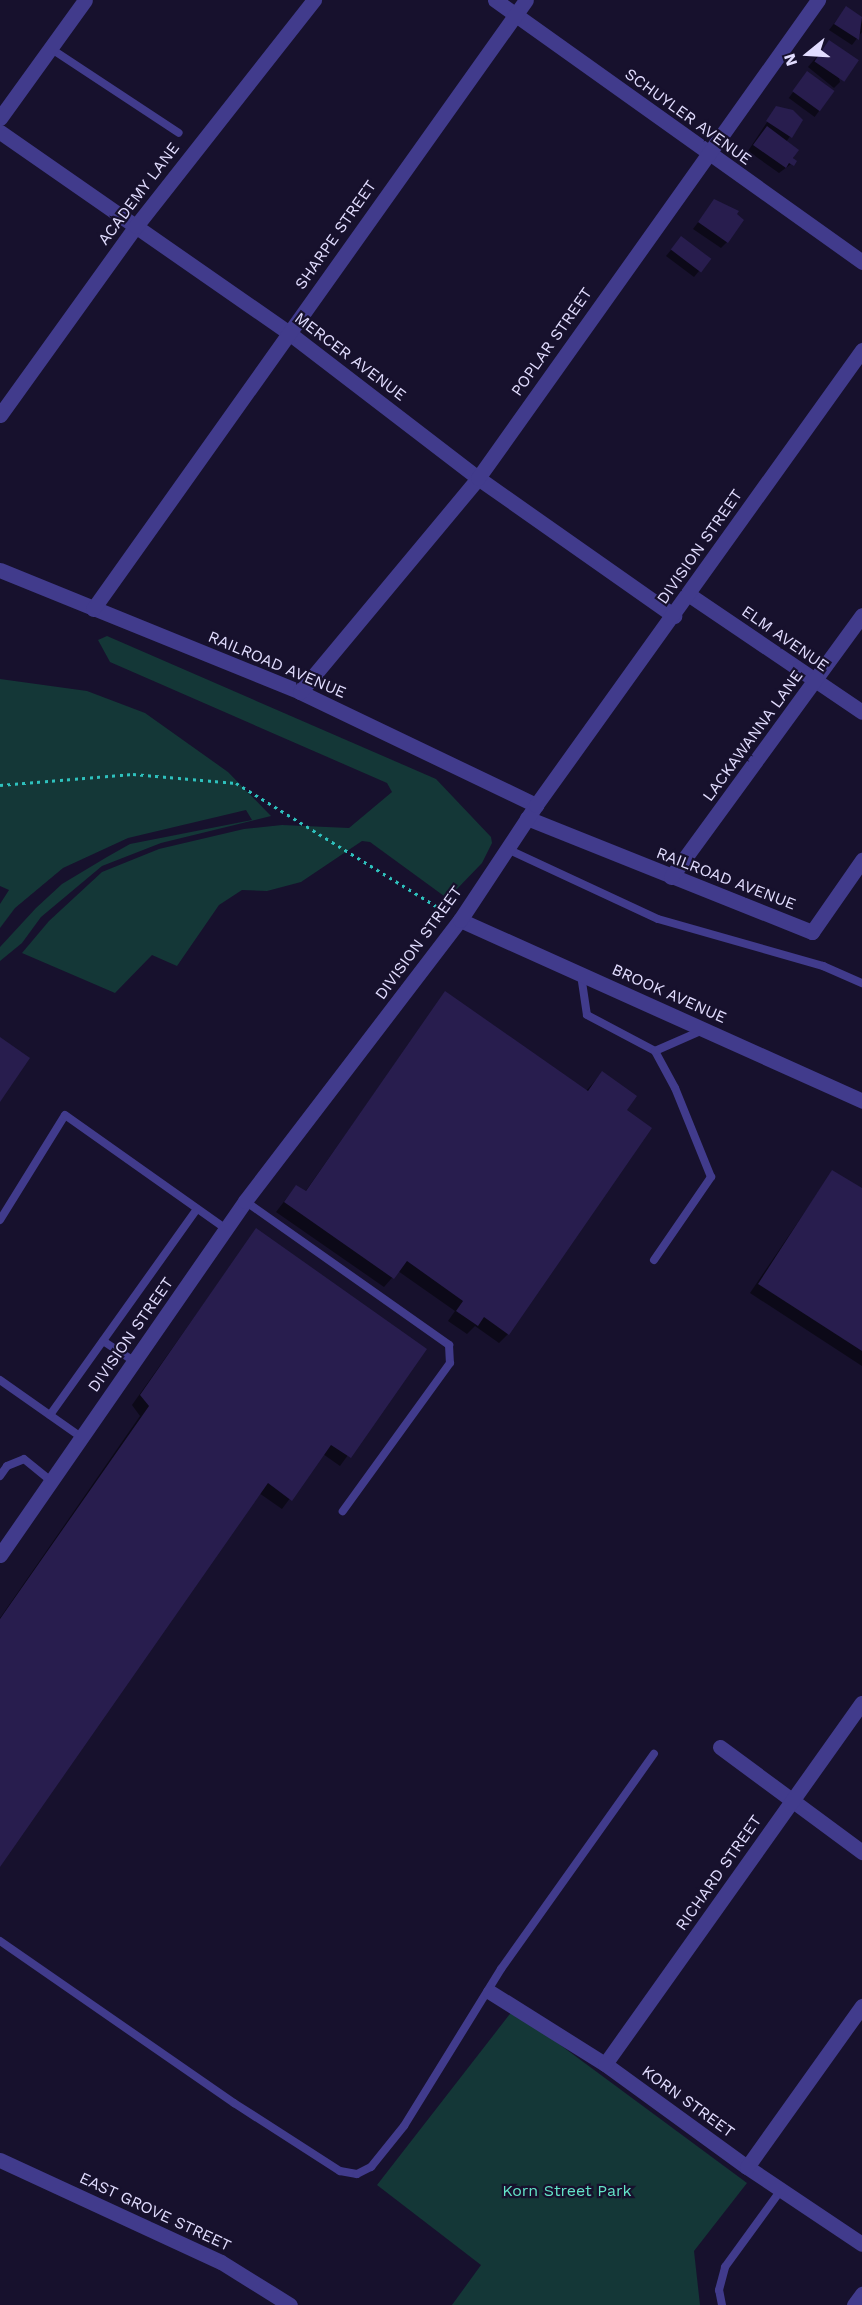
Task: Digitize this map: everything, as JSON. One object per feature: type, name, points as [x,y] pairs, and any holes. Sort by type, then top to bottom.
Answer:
[{"type":"street","points":[[0,118],[85,0]]},
{"type":"street","name":"ACADEMY LANE","points":[[0,415],[136,226],[314,0]]},
{"type":"street","name":"SCHUYLER AVENUE","points":[[495,0],[707,154],[862,262]]},
{"type":"street","name":"SHARPE STREET","points":[[93,609],[526,0]]},
{"type":"street","name":"POPLAR STREET","points":[[300,692],[478,478],[818,0]]},
{"type":"street","name":"MERCER AVENUE","points":[[0,132],[289,333],[478,478],[674,616]]},
{"type":"street","name":"DIVISION STREET","points":[[0,1555],[245,1201],[460,920],[532,812],[862,350]]},
{"type":"street","name":"RAILROAD AVENUE","points":[[0,570],[300,692],[532,812],[671,877],[812,932],[862,860]]},
{"type":"street","name":"ELM AVENUE","points":[[688,594],[816,683],[862,712]]},
{"type":"street","name":"LACKAWANNA LANE","points":[[671,877],[816,683],[862,615]]},
{"type":"street","name":"BROOK AVENUE","points":[[460,920],[862,1101]]},
{"type":"street","name":"RICHARD STREET","points":[[605,2064],[862,1704]]},
{"type":"street","points":[[720,1747],[862,1852]]},
{"type":"street","name":"KORN STREET","points":[[490,1992],[605,2064],[747,2167],[862,2244]]},
{"type":"street","points":[[747,2167],[862,2006]]},
{"type":"street","name":"EAST GROVE STREET","points":[[0,2160],[221,2262],[290,2305]]},
{"type":"street","points":[[854,2305],[862,2294]]},
{"type":"lane","points":[[50,48],[179,134]]},
{"type":"lane","points":[[507,849],[658,919],[824,966],[862,983]]},
{"type":"lane","points":[[581,975],[587,1015],[655,1051],[675,1088],[711,1177],[654,1260]]},
{"type":"lane","points":[[655,1051],[705,1030]]},
{"type":"lane","points":[[0,1220],[65,1115],[226,1229]]},
{"type":"lane","points":[[245,1201],[449,1345],[450,1363],[343,1511]]},
{"type":"lane","points":[[50,1415],[198,1209]]},
{"type":"lane","points":[[103,1341],[134,1361]]},
{"type":"lane","points":[[0,1380],[81,1437]]},
{"type":"lane","points":[[0,1476],[7,1466],[24,1459],[51,1481]]},
{"type":"lane","points":[[0,1941],[234,2103],[340,2171],[357,2174],[371,2167],[404,2126],[490,1992],[501,1969],[654,1754]]},
{"type":"lane","points":[[722,2305],[719,2290],[725,2267],[782,2190]]},
{"type":"path","points":[[0,785],[133,774],[236,783],[460,920]]},
{"type":"green space","points":[[107,636],[436,779],[491,837],[492,843],[482,863],[456,890],[444,896],[370,842],[362,841],[301,882],[267,891],[242,890],[219,905],[177,966],[152,955],[115,993],[22,953],[49,921],[102,872],[159,849],[244,829],[282,825],[349,828],[392,792],[387,783],[110,662],[98,640]]},
{"type":"green space","points":[[0,679],[87,691],[145,713],[228,772],[271,816],[161,843],[102,866],[41,917],[22,943],[0,961],[0,947],[62,884],[130,844],[252,820],[246,810],[128,838],[63,868],[15,908],[0,928],[0,904],[9,890],[0,886]]},
{"type":"green space","name":"Korn Street Park","points":[[513,2010],[747,2183],[694,2251],[700,2305],[452,2305],[481,2265],[377,2185]]},
{"type":"building","points":[[846,6],[862,17],[859,40],[834,24]]},
{"type":"building","points":[[829,40],[859,60],[844,82],[814,62]]},
{"type":"building","points":[[807,71],[835,91],[820,111],[792,91]]},
{"type":"building","points":[[776,106],[793,110],[803,120],[792,138],[766,121]]},
{"type":"building","points":[[767,126],[799,150],[793,158],[797,161],[794,166],[789,163],[786,168],[753,145]]},
{"type":"building","points":[[714,199],[739,211],[737,214],[744,220],[728,243],[698,222]]},
{"type":"building","points":[[681,236],[711,259],[701,272],[671,250]]},
{"type":"building","points":[[445,991],[588,1091],[602,1071],[637,1096],[627,1110],[652,1128],[509,1335],[484,1317],[478,1326],[456,1311],[463,1301],[407,1261],[394,1279],[284,1202],[296,1185],[306,1191]]},
{"type":"building","points":[[0,1037],[30,1058],[0,1102]]},
{"type":"building","points":[[832,1170],[862,1188],[862,1351],[758,1284]]},
{"type":"building","points":[[256,1228],[427,1349],[351,1458],[331,1445],[292,1501],[268,1483],[0,1867],[0,1619],[149,1406],[140,1395]]}]
